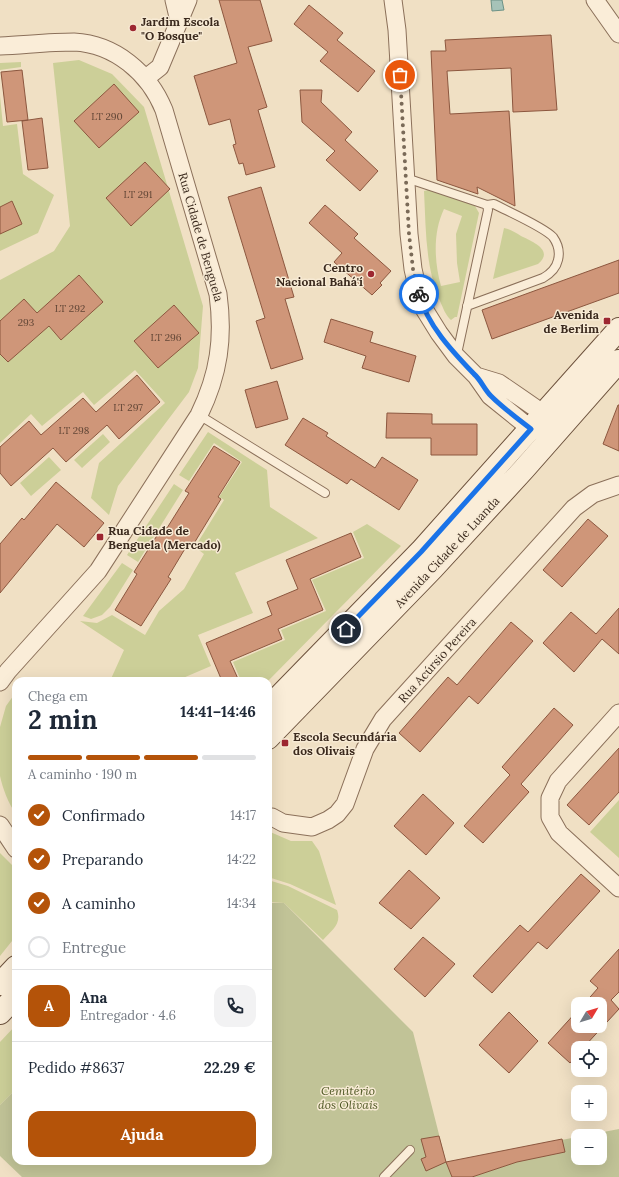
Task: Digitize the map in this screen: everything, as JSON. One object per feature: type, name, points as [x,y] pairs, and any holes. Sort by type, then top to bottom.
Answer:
[{"type":"main road","name":"Avenida Cidade de Luanda","points":[[272,704],[407,567],[619,329]]},
{"type":"main road","name":"Avenida Cidade de Luanda","points":[[272,734],[428,574],[619,361]]},
{"type":"main road","points":[[0,984],[12,971]]},
{"type":"main road","points":[[0,1013],[12,1000]]},
{"type":"street","points":[[174,0],[179,21]]},
{"type":"street","points":[[146,78],[160,67],[188,0]]},
{"type":"street","points":[[393,0],[397,30],[409,234],[413,269],[421,304],[439,333],[456,356],[476,376],[498,383],[537,421],[554,434]]},
{"type":"street","points":[[595,0],[619,34]]},
{"type":"street","name":"Rua Cidade de Benguela","points":[[0,46],[74,42],[88,44],[116,54],[128,62],[146,78],[164,110],[218,294],[221,324],[219,355],[212,386],[199,415],[98,570],[8,671],[0,682]]},
{"type":"street","name":"Rua Acúrsio Pereira","points":[[272,817],[283,823],[312,827],[337,814],[345,804],[365,749],[383,719],[574,508],[593,494],[619,484]]},
{"type":"street","points":[[619,713],[558,781],[550,798],[550,818],[559,833],[619,888]]},
{"type":"street","points":[[0,825],[12,835]]},
{"type":"street","points":[[0,825],[12,843]]},
{"type":"lane","points":[[406,178],[488,205],[494,204],[546,231],[556,242],[559,256],[554,269],[543,278],[467,306]]},
{"type":"lane","points":[[456,356],[488,205]]},
{"type":"lane","points":[[199,415],[325,493]]},
{"type":"lane","points":[[384,1177],[410,1150]]},
{"type":"green space","points":[[79,60],[112,74],[144,107],[203,306],[198,368],[189,392],[118,486],[109,515],[91,498],[99,463],[165,403],[135,370],[94,405],[83,392],[42,426],[31,414],[0,443],[0,280],[54,251],[70,226],[53,63]]},
{"type":"green space","points":[[21,62],[21,67],[0,70],[0,63]]},
{"type":"green space","points":[[0,96],[3,126],[17,124],[23,174],[54,195],[38,233],[0,251]]},
{"type":"green space","points":[[428,190],[472,204],[479,213],[457,317],[451,320],[442,306],[431,274],[427,247],[424,191]],"holes":[[[444,209],[462,216],[456,234],[457,263],[460,282],[441,286],[436,257],[436,237],[440,218]]]},
{"type":"green space","points":[[504,228],[513,231],[535,243],[543,250],[543,259],[538,264],[493,279]]},
{"type":"green space","points":[[208,432],[267,470],[270,507],[318,538],[235,573],[253,613],[198,635],[211,666],[185,677],[112,677],[124,650],[80,621],[97,623],[112,615],[145,635],[159,611],[184,589],[204,554],[195,547],[224,500],[219,497],[242,462],[214,443],[189,481],[179,475]]},
{"type":"green space","points":[[103,434],[110,442],[82,468],[74,460]]},
{"type":"green space","points":[[49,457],[61,470],[31,496],[20,483]]},
{"type":"green space","points":[[174,484],[183,490],[138,562],[127,555]]},
{"type":"green space","points":[[367,524],[401,546],[272,677],[239,677],[233,662],[285,640],[281,630],[326,611],[312,580],[364,558],[353,532]]},
{"type":"green space","points":[[122,563],[133,570],[110,607],[102,615],[91,619],[83,616]]},
{"type":"green space","points":[[12,698],[12,807],[6,796],[0,776],[0,727],[6,706]]},
{"type":"green space","points":[[619,800],[619,858],[590,832]]},
{"type":"green space","points":[[272,833],[291,841],[312,841],[319,851],[336,905],[290,884],[272,878]]},
{"type":"green space","points":[[0,853],[12,865],[12,941],[0,956]]},
{"type":"green space","points":[[272,881],[288,886],[337,910],[337,923],[333,930],[323,940],[284,903],[272,902]]},
{"type":"green space","name":"Cemitério dos Olivais","points":[[272,903],[284,903],[413,1032],[446,1162],[571,1138],[571,1165],[607,1165],[607,1131],[619,1129],[619,1177],[22,1177],[0,1156],[0,1105],[12,1093],[12,1165],[272,1165]]},
{"type":"green space","points":[[12,1029],[12,1093],[0,1105],[0,1042]]},
{"type":"shaded area","points":[[491,0],[502,0],[504,10],[492,11]]},
{"type":"building","points":[[219,0],[260,0],[272,41],[248,47],[267,107],[258,110],[275,167],[246,175],[243,163],[239,164],[233,145],[236,144],[230,119],[209,125],[194,76],[237,63]]},
{"type":"building","points":[[309,5],[343,33],[337,40],[375,71],[358,92],[320,61],[328,52],[294,24]]},
{"type":"building","points":[[551,35],[557,110],[513,112],[511,68],[447,71],[450,114],[509,111],[515,206],[477,187],[478,194],[437,180],[431,51],[446,51],[445,40]]},
{"type":"building","points":[[22,70],[28,120],[7,122],[1,72]]},
{"type":"building","points":[[114,84],[139,112],[99,148],[74,121]]},
{"type":"building","points":[[300,90],[322,90],[321,102],[352,132],[345,140],[378,171],[360,191],[326,160],[335,151],[302,122]]},
{"type":"building","points":[[42,118],[48,168],[28,170],[22,121]]},
{"type":"building","points":[[145,162],[170,189],[131,226],[106,198]]},
{"type":"building","points":[[261,187],[294,297],[285,299],[303,359],[271,369],[256,321],[265,318],[228,197]]},
{"type":"building","points":[[12,201],[22,224],[0,234],[0,207]]},
{"type":"building","points":[[325,205],[358,234],[354,238],[391,271],[380,283],[382,285],[372,295],[334,262],[342,253],[309,223]]},
{"type":"building","points":[[619,260],[619,293],[492,339],[482,310]]},
{"type":"building","points":[[79,275],[103,302],[61,340],[49,326],[8,362],[0,354],[0,321],[24,299],[37,313]]},
{"type":"building","points":[[174,305],[199,333],[158,368],[134,341]]},
{"type":"building","points":[[331,319],[373,332],[370,342],[416,356],[409,382],[362,368],[366,356],[324,342]]},
{"type":"building","points":[[137,375],[160,402],[119,439],[107,425],[66,462],[53,448],[11,486],[0,473],[0,447],[29,421],[41,435],[83,398],[96,412]]},
{"type":"building","points":[[277,381],[288,419],[256,428],[245,390]]},
{"type":"building","points":[[619,405],[619,451],[603,444]]},
{"type":"building","points":[[387,413],[432,414],[432,424],[477,424],[477,455],[431,455],[431,438],[386,438]]},
{"type":"building","points":[[303,418],[328,433],[326,436],[375,468],[382,457],[418,480],[399,510],[351,479],[347,484],[285,445]]},
{"type":"building","points":[[214,446],[240,462],[218,497],[221,499],[193,545],[189,542],[168,577],[171,579],[141,626],[115,610],[137,574],[134,572],[163,526],[167,528],[189,493],[185,491]]},
{"type":"building","points":[[56,482],[104,523],[84,547],[57,524],[0,593],[0,544],[22,518],[24,520]]},
{"type":"building","points":[[588,519],[608,536],[562,587],[543,570]]},
{"type":"building","points":[[351,533],[361,557],[310,579],[323,610],[278,629],[282,639],[230,661],[237,677],[220,677],[206,643],[272,615],[267,602],[298,589],[286,560]]},
{"type":"building","points":[[619,608],[619,654],[602,639],[574,672],[543,643],[571,612],[596,634]]},
{"type":"building","points":[[511,622],[533,641],[478,704],[469,696],[420,752],[399,733],[448,677],[457,685]]},
{"type":"building","points":[[554,708],[573,725],[521,784],[529,792],[483,843],[464,826],[510,775],[502,767]]},
{"type":"building","points":[[619,748],[619,792],[589,825],[567,805]]},
{"type":"building","points":[[423,794],[454,823],[426,855],[394,826]]},
{"type":"building","points":[[409,870],[440,898],[411,929],[379,903]]},
{"type":"building","points":[[581,874],[600,891],[547,949],[538,942],[492,993],[473,976],[520,925],[528,932]]},
{"type":"building","points":[[423,937],[455,964],[425,997],[394,969]]},
{"type":"building","points":[[619,949],[619,992],[611,1000],[619,1009],[607,1022],[607,997],[590,997],[598,988],[590,981]]},
{"type":"building","points":[[509,1012],[538,1041],[509,1073],[479,1045]]},
{"type":"building","points":[[571,1018],[571,1033],[597,1033],[589,1041],[571,1041],[570,1063],[548,1043]]},
{"type":"building","points":[[439,1136],[446,1162],[426,1171],[421,1159],[426,1157],[421,1139]]},
{"type":"building","points":[[562,1139],[565,1152],[517,1162],[472,1177],[452,1177],[446,1162]]},
{"type":"way so far","points":[[400,75],[409,234],[413,269],[419,294]]},
{"type":"place","name":"Jardim Escola \"O Bosque\"","points":[[133,28]]},
{"type":"place","name":"Centro Nacional Bahá'í","points":[[371,274]]},
{"type":"place","name":"Avenida de Berlim","points":[[607,321]]},
{"type":"place","name":"Rua Cidade de Benguela (Mercado)","points":[[100,537]]},
{"type":"place","name":"Escola Secundária dos Olivais","points":[[285,743]]},
{"type":"route","points":[[346,629],[421,552],[531,429],[490,396],[476,376],[456,356],[439,333],[421,304],[419,294]]}]
